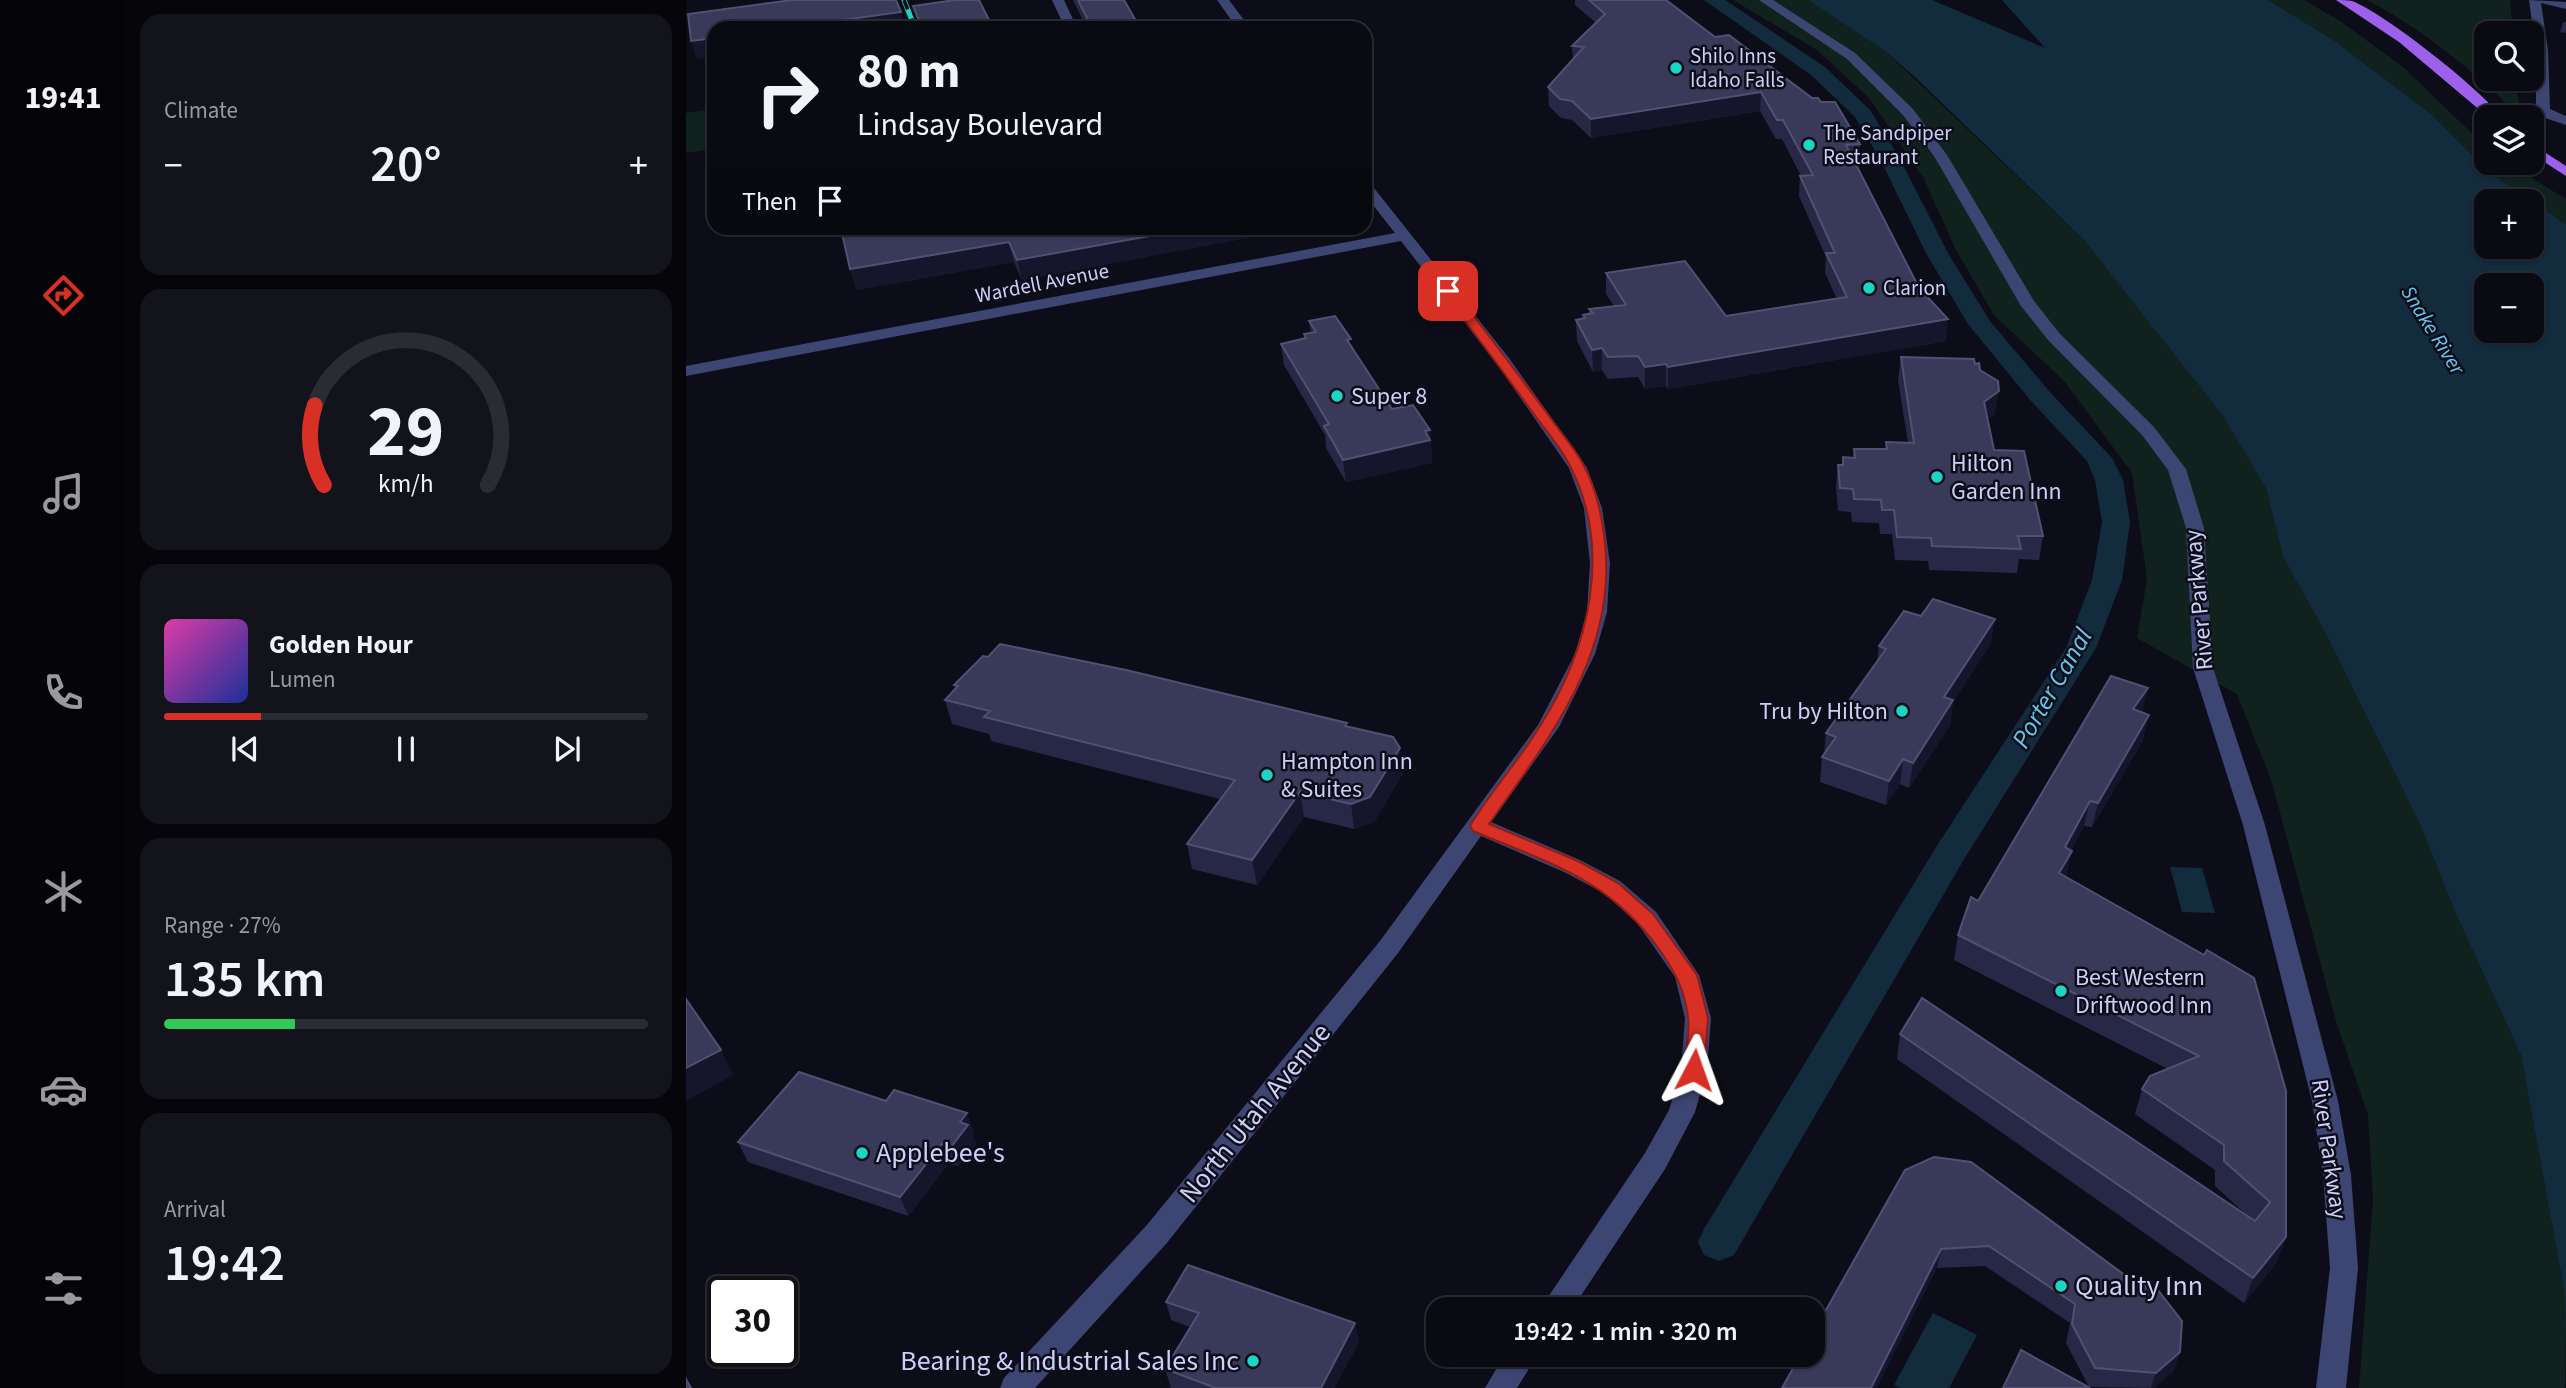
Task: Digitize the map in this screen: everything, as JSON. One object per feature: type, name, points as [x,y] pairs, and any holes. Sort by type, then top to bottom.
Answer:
[{"type":"main road","points":[[2342,0],[2399,34],[2432,59],[2483,105]]},
{"type":"main road","points":[[2544,156],[2566,172]]},
{"type":"street","points":[[1058,0],[1068,21]]},
{"type":"street","points":[[1223,0],[1239,21]]},
{"type":"street","name":"River Parkway","points":[[1765,0],[1851,56],[1908,113],[1940,155],[2027,303],[2053,337],[2148,431],[2177,469],[2195,528],[2203,668],[2254,825],[2325,1101],[2337,1175],[2344,1268],[2331,1388]]},
{"type":"street","points":[[2535,0],[2542,50],[2543,110],[2566,121]]},
{"type":"street","points":[[2543,0],[2566,6]]},
{"type":"street","name":"North Utah Avenue","points":[[1015,1388],[1156,1236],[1389,947],[1548,727],[1585,654],[1597,612],[1600,563],[1593,508],[1576,464],[1503,361],[1372,195]]},
{"type":"street","name":"Wardell Avenue","points":[[686,371],[1405,236]]},
{"type":"street","points":[[1479,826],[1572,866],[1612,887],[1647,918],[1687,975],[1698,1018],[1694,1070],[1682,1112],[1655,1161],[1563,1297]]},
{"type":"street","points":[[1500,1388],[1514,1367]]},
{"type":"green space","points":[[1733,0],[1808,0],[1885,51],[2084,240],[2225,417],[2266,488],[2283,557],[2325,632],[2420,824],[2456,914],[2521,1055],[2565,1295],[2565,1388],[2359,1388],[2373,1200],[2368,1115],[2336,1021],[2271,779],[2237,694],[2137,638],[2147,579],[2132,473],[2065,382],[1994,315],[1956,250],[1923,177],[1869,98],[1817,50]]},
{"type":"green space","points":[[2268,0],[2304,0],[2340,21],[2403,67],[2474,135],[2474,157],[2432,115],[2335,41]]},
{"type":"green space","points":[[2367,0],[2510,0],[2512,21],[2474,21],[2474,75],[2410,25]]},
{"type":"green space","points":[[2493,91],[2518,91],[2520,105],[2508,105]]},
{"type":"green space","points":[[707,110],[707,150],[686,153],[686,113]]},
{"type":"green space","points":[[2493,175],[2527,175],[2566,199],[2566,224],[2544,209],[2544,189],[2514,189]]},
{"type":"water","name":"Snake River","points":[[1808,0],[1932,0],[2045,48],[2002,0],[2268,0],[2335,41],[2432,115],[2474,157],[2474,175],[2493,175],[2514,189],[2474,189],[2474,259],[2544,259],[2544,209],[2566,224],[2566,1388],[2565,1295],[2521,1055],[2456,914],[2420,824],[2325,632],[2283,557],[2266,488],[2224,417],[2084,240],[1885,51]]},
{"type":"water","points":[[2170,867],[2202,868],[2215,913],[2182,912]]},
{"type":"water","points":[[1933,1313],[1977,1335],[1949,1388],[1900,1388],[1894,1385]]},
{"type":"building","points":[[792,0],[896,0],[901,12],[836,21],[707,21],[707,39],[691,41],[688,14]]},
{"type":"building","points":[[955,0],[979,0],[990,21],[919,21],[913,6]]},
{"type":"building","points":[[1078,0],[1124,0],[1136,21],[1088,21]]},
{"type":"building","points":[[1589,0],[1666,0],[1715,37],[1729,35],[1812,98],[1818,98],[1821,102],[1835,102],[1860,144],[1846,145],[1919,288],[1948,319],[1668,367],[1666,364],[1645,367],[1638,356],[1608,357],[1602,348],[1592,350],[1576,320],[1593,313],[1589,309],[1626,305],[1606,273],[1685,261],[1726,316],[1847,297],[1826,253],[1835,253],[1800,176],[1813,175],[1783,120],[1777,120],[1761,92],[1591,119],[1572,101],[1560,99],[1548,87],[1584,47],[1572,46],[1605,14]]},
{"type":"building","points":[[842,235],[1155,235],[1017,260],[1009,242],[850,269]]},
{"type":"building","name":"Super 8","points":[[1335,316],[1351,339],[1347,340],[1392,409],[1413,405],[1430,430],[1425,431],[1430,440],[1343,460],[1324,426],[1329,424],[1281,344],[1306,338],[1304,334],[1316,332],[1309,321]]},
{"type":"building","name":"Hilton Garden Inn","points":[[1901,357],[1974,359],[1975,364],[1979,363],[1980,370],[1998,381],[1999,391],[1984,402],[1994,450],[2024,451],[2043,536],[2018,536],[2021,549],[1932,546],[1931,538],[1897,537],[1894,510],[1882,510],[1881,500],[1854,499],[1853,489],[1840,488],[1838,465],[1843,465],[1843,457],[1855,458],[1854,449],[1887,449],[1886,442],[1914,443]]},
{"type":"building","name":"Tru by Hilton","points":[[1933,599],[1995,619],[1944,697],[1953,700],[1913,763],[1903,759],[1889,781],[1822,757],[1836,737],[1826,733],[1886,649],[1879,646],[1904,611],[1921,616]]},
{"type":"building","name":"Hampton Inn & Suites","points":[[1000,644],[1126,670],[1347,723],[1345,726],[1393,737],[1400,748],[1370,797],[1351,804],[1300,792],[1252,860],[1187,844],[1235,780],[984,717],[990,711],[945,700],[958,686],[954,685],[983,656],[988,657]]},
{"type":"building","name":"Best Western Driftwood Inn","points":[[2111,676],[2148,688],[2133,709],[2149,715],[2098,803],[2090,801],[2065,847],[2072,851],[2059,873],[2204,955],[2207,950],[2254,978],[2286,1091],[2286,1237],[2253,1278],[1900,1034],[1922,998],[2255,1221],[2270,1202],[2224,1161],[2224,1145],[2142,1089],[2150,1076],[2199,1056],[1958,935],[1971,897],[1978,901]]},
{"type":"building","points":[[686,999],[721,1050],[686,1068]]},
{"type":"building","name":"Applebee's","points":[[799,1072],[886,1101],[894,1090],[967,1113],[960,1122],[968,1125],[951,1147],[942,1144],[900,1197],[738,1142]]},
{"type":"building","name":"Quality Inn","points":[[1934,1157],[1971,1162],[2137,1284],[2157,1289],[2182,1321],[2180,1352],[2156,1373],[2095,1368],[2072,1324],[2075,1304],[1989,1246],[1941,1249],[1871,1388],[1782,1388],[1794,1367],[1825,1367],[1825,1312],[1905,1170]]},
{"type":"building","points":[[1188,1265],[1355,1323],[1321,1388],[1216,1388],[1165,1369],[1199,1313],[1166,1302]]},
{"type":"building","points":[[2021,1350],[2090,1388],[2003,1388]]},
{"type":"waterway","name":"Porter Canal","points":[[1713,0],[1818,71],[1863,114],[1890,159],[1938,255],[1980,324],[2040,396],[2099,458],[2109,480],[2116,522],[2107,580],[2081,648],[1950,853],[1719,1242]]},
{"type":"railway","points":[[904,0],[912,21]]},
{"type":"place","name":"Shilo Inns Idaho Falls","points":[[1676,68]]},
{"type":"place","name":"The Sandpiper Restaurant","points":[[1809,145]]},
{"type":"place","name":"Clarion","points":[[1869,288]]},
{"type":"place","name":"Super 8","points":[[1337,396]]},
{"type":"place","name":"Hilton Garden Inn","points":[[1937,477]]},
{"type":"place","name":"Tru by Hilton","points":[[1902,711]]},
{"type":"place","name":"Hampton Inn & Suites","points":[[1267,775]]},
{"type":"place","name":"Best Western Driftwood Inn","points":[[2061,991]]},
{"type":"place","name":"Applebee's","points":[[862,1153]]},
{"type":"place","name":"Quality Inn","points":[[2061,1286]]},
{"type":"place","name":"Bearing & Industrial Sales Inc","points":[[1253,1361]]},
{"type":"route","points":[[1448,291],[1503,361],[1576,464],[1593,508],[1600,563],[1597,612],[1585,654],[1548,727],[1479,826],[1572,866],[1612,887],[1647,918],[1687,975],[1698,1018],[1694,1070]]}]
